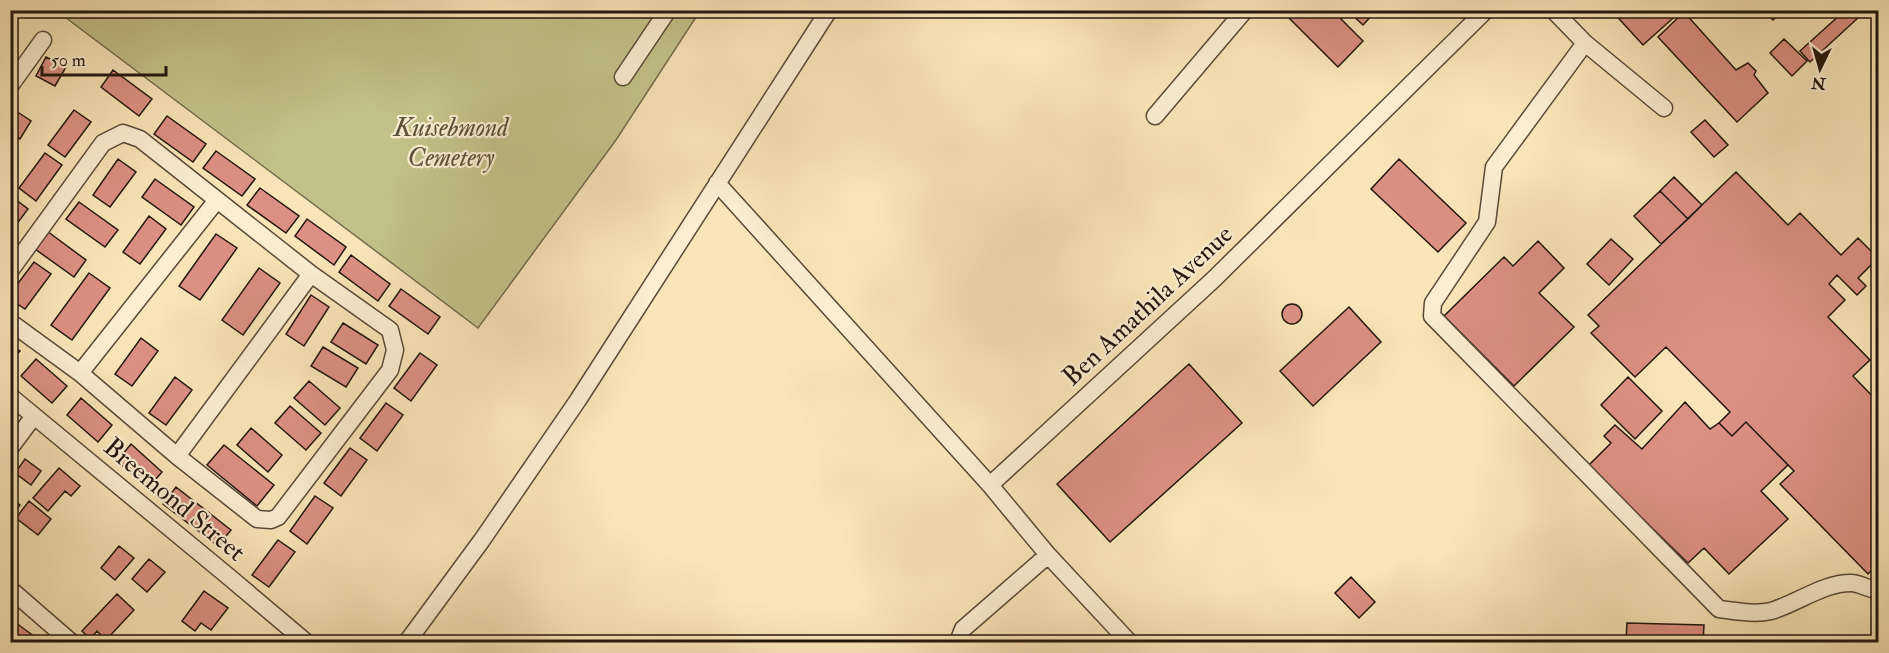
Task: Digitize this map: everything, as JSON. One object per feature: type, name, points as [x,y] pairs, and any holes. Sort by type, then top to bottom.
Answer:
[{"type":"street","points":[[623,77],[668,10]]},
{"type":"street","points":[[407,642],[482,540],[578,399],[829,10]]},
{"type":"street","points":[[1155,116],[1245,10]]},
{"type":"street","name":"Ben Amathila Avenue","points":[[990,485],[1214,279],[1486,10]]},
{"type":"street","points":[[1553,10],[1585,42],[1664,108]]},
{"type":"street","points":[[10,86],[43,40]]},
{"type":"street","points":[[1585,42],[1494,167],[1487,222],[1433,303],[1432,315],[1719,609],[1750,613],[1770,611],[1835,585],[1854,583],[1871,590],[1878,590]]},
{"type":"street","points":[[10,272],[103,143],[123,133],[140,139],[311,274],[390,330],[395,350],[390,370],[278,517],[271,520],[257,519],[177,456],[80,373],[10,322]]},
{"type":"street","points":[[717,183],[990,485],[1048,555],[1129,642]]},
{"type":"street","points":[[80,373],[217,200]]},
{"type":"street","points":[[177,456],[311,274]]},
{"type":"street","name":"Breemond Street","points":[[10,396],[306,642]]},
{"type":"street","points":[[10,448],[34,416]]},
{"type":"street","points":[[958,642],[963,629],[1048,555]]},
{"type":"street","points":[[10,589],[72,642]]},
{"type":"green space","name":"Kuisebmond Cemetery","points":[[57,11],[700,11],[616,140],[478,328]]},
{"type":"building","points":[[1289,10],[1332,10],[1363,41],[1338,67],[1285,14]]},
{"type":"building","points":[[1347,10],[1377,10],[1363,25]]},
{"type":"building","points":[[1611,10],[1682,10],[1643,45]]},
{"type":"building","points":[[1763,10],[1783,10],[1773,20]]},
{"type":"building","points":[[1841,10],[1853,10],[1859,17],[1810,62],[1800,51],[1842,13]]},
{"type":"building","points":[[1684,12],[1736,70],[1748,63],[1756,71],[1754,75],[1768,93],[1737,122],[1658,37]]},
{"type":"building","points":[[1784,39],[1807,61],[1792,76],[1770,53]]},
{"type":"building","points":[[46,57],[66,67],[55,86],[36,76]]},
{"type":"building","points":[[113,70],[152,99],[139,116],[101,87]]},
{"type":"building","points":[[13,109],[31,121],[20,139],[10,133],[10,112]]},
{"type":"building","points":[[74,110],[91,122],[65,157],[48,145]]},
{"type":"building","points":[[167,116],[206,144],[193,162],[154,134]]},
{"type":"building","points":[[1705,120],[1728,145],[1714,157],[1691,132]]},
{"type":"building","points":[[216,151],[255,179],[242,196],[203,168]]},
{"type":"building","points":[[45,153],[62,165],[36,201],[19,188]]},
{"type":"building","points":[[118,159],[136,172],[110,207],[93,195]]},
{"type":"building","points":[[1399,159],[1466,223],[1438,252],[1371,189]]},
{"type":"building","points":[[1736,172],[1788,225],[1800,213],[1841,255],[1858,238],[1878,258],[1858,278],[1866,286],[1857,295],[1837,275],[1829,284],[1845,300],[1828,317],[1870,360],[1853,376],[1878,402],[1878,564],[1868,574],[1780,484],[1794,471],[1746,422],[1732,436],[1719,423],[1730,412],[1666,347],[1635,377],[1591,333],[1599,326],[1588,315]]},
{"type":"building","points":[[1674,177],[1702,205],[1688,219],[1660,191]]},
{"type":"building","points":[[155,179],[194,207],[181,225],[142,197]]},
{"type":"building","points":[[260,188],[299,216],[286,233],[247,205]]},
{"type":"building","points":[[1660,191],[1688,219],[1661,244],[1634,216]]},
{"type":"building","points":[[11,196],[28,209],[10,233],[10,198]]},
{"type":"building","points":[[79,202],[118,230],[105,247],[66,219]]},
{"type":"building","points":[[149,216],[166,229],[140,264],[123,252]]},
{"type":"building","points":[[307,219],[346,247],[334,265],[295,236]]},
{"type":"building","points":[[47,231],[86,260],[74,277],[35,249]]},
{"type":"building","points":[[216,234],[237,248],[200,300],[179,286]]},
{"type":"building","points":[[1611,239],[1633,259],[1609,285],[1587,264]]},
{"type":"building","points":[[1538,241],[1564,268],[1539,293],[1574,327],[1514,386],[1444,316],[1504,257],[1513,266]]},
{"type":"building","points":[[351,255],[390,284],[378,301],[339,272]]},
{"type":"building","points":[[34,262],[51,274],[25,309],[10,299],[10,294]]},
{"type":"building","points":[[259,268],[280,283],[243,335],[222,320]]},
{"type":"building","points":[[89,273],[110,288],[72,340],[51,325]]},
{"type":"building","points":[[401,289],[440,317],[428,334],[389,306]]},
{"type":"building","points":[[311,295],[329,307],[304,346],[286,334]]},
{"type":"building","points":[[1288,304],[1296,304],[1302,310],[1302,318],[1296,324],[1288,324],[1282,318],[1282,310]]},
{"type":"building","points":[[1349,307],[1381,342],[1313,406],[1280,371]]},
{"type":"building","points":[[343,323],[378,345],[366,364],[331,342]]},
{"type":"building","points":[[141,338],[158,351],[132,386],[115,374]]},
{"type":"building","points":[[10,343],[20,351],[10,361]]},
{"type":"building","points":[[323,347],[358,368],[346,387],[311,366]]},
{"type":"building","points":[[420,353],[437,365],[411,401],[394,388]]},
{"type":"building","points":[[36,359],[67,386],[52,403],[21,376]]},
{"type":"building","points":[[1189,364],[1242,423],[1110,542],[1057,484]]},
{"type":"building","points":[[175,377],[192,390],[166,425],[149,413]]},
{"type":"building","points":[[1628,377],[1662,411],[1635,439],[1601,405]]},
{"type":"building","points":[[309,381],[340,408],[325,425],[294,398]]},
{"type":"building","points":[[81,398],[112,425],[98,442],[67,415]]},
{"type":"building","points":[[1685,402],[1710,429],[1719,423],[1732,436],[1746,422],[1788,465],[1761,491],[1788,519],[1729,574],[1704,548],[1688,563],[1588,466],[1611,443],[1604,436],[1615,425],[1642,449]]},
{"type":"building","points":[[386,403],[403,415],[377,451],[360,438]]},
{"type":"building","points":[[290,406],[321,433],[306,450],[275,423]]},
{"type":"building","points":[[251,428],[282,455],[268,472],[237,445]]},
{"type":"building","points":[[131,444],[162,472],[148,488],[117,461]]},
{"type":"building","points":[[224,445],[274,485],[257,506],[207,465]]},
{"type":"building","points":[[350,448],[367,460],[341,496],[324,483]]},
{"type":"building","points":[[25,459],[41,471],[31,485],[15,473]]},
{"type":"building","points":[[59,468],[80,486],[71,496],[65,491],[48,511],[33,498]]},
{"type":"building","points":[[176,487],[231,530],[218,546],[163,504]]},
{"type":"building","points":[[315,496],[333,508],[307,544],[290,531]]},
{"type":"building","points":[[10,498],[20,505],[13,515],[10,513]]},
{"type":"building","points":[[29,501],[51,519],[38,535],[16,518]]},
{"type":"building","points":[[278,540],[295,552],[269,587],[252,575]]},
{"type":"building","points":[[119,546],[134,558],[115,580],[101,568]]},
{"type":"building","points":[[149,559],[165,572],[147,592],[132,579]]},
{"type":"building","points":[[1351,577],[1375,602],[1359,618],[1335,593]]},
{"type":"building","points":[[204,591],[228,608],[211,630],[201,623],[195,631],[182,621]]},
{"type":"building","points":[[117,594],[134,610],[106,640],[97,631],[90,639],[82,631]]},
{"type":"building","points":[[16,623],[42,642],[10,642],[10,630]]},
{"type":"building","points":[[1627,623],[1704,625],[1703,642],[1626,642]]}]
